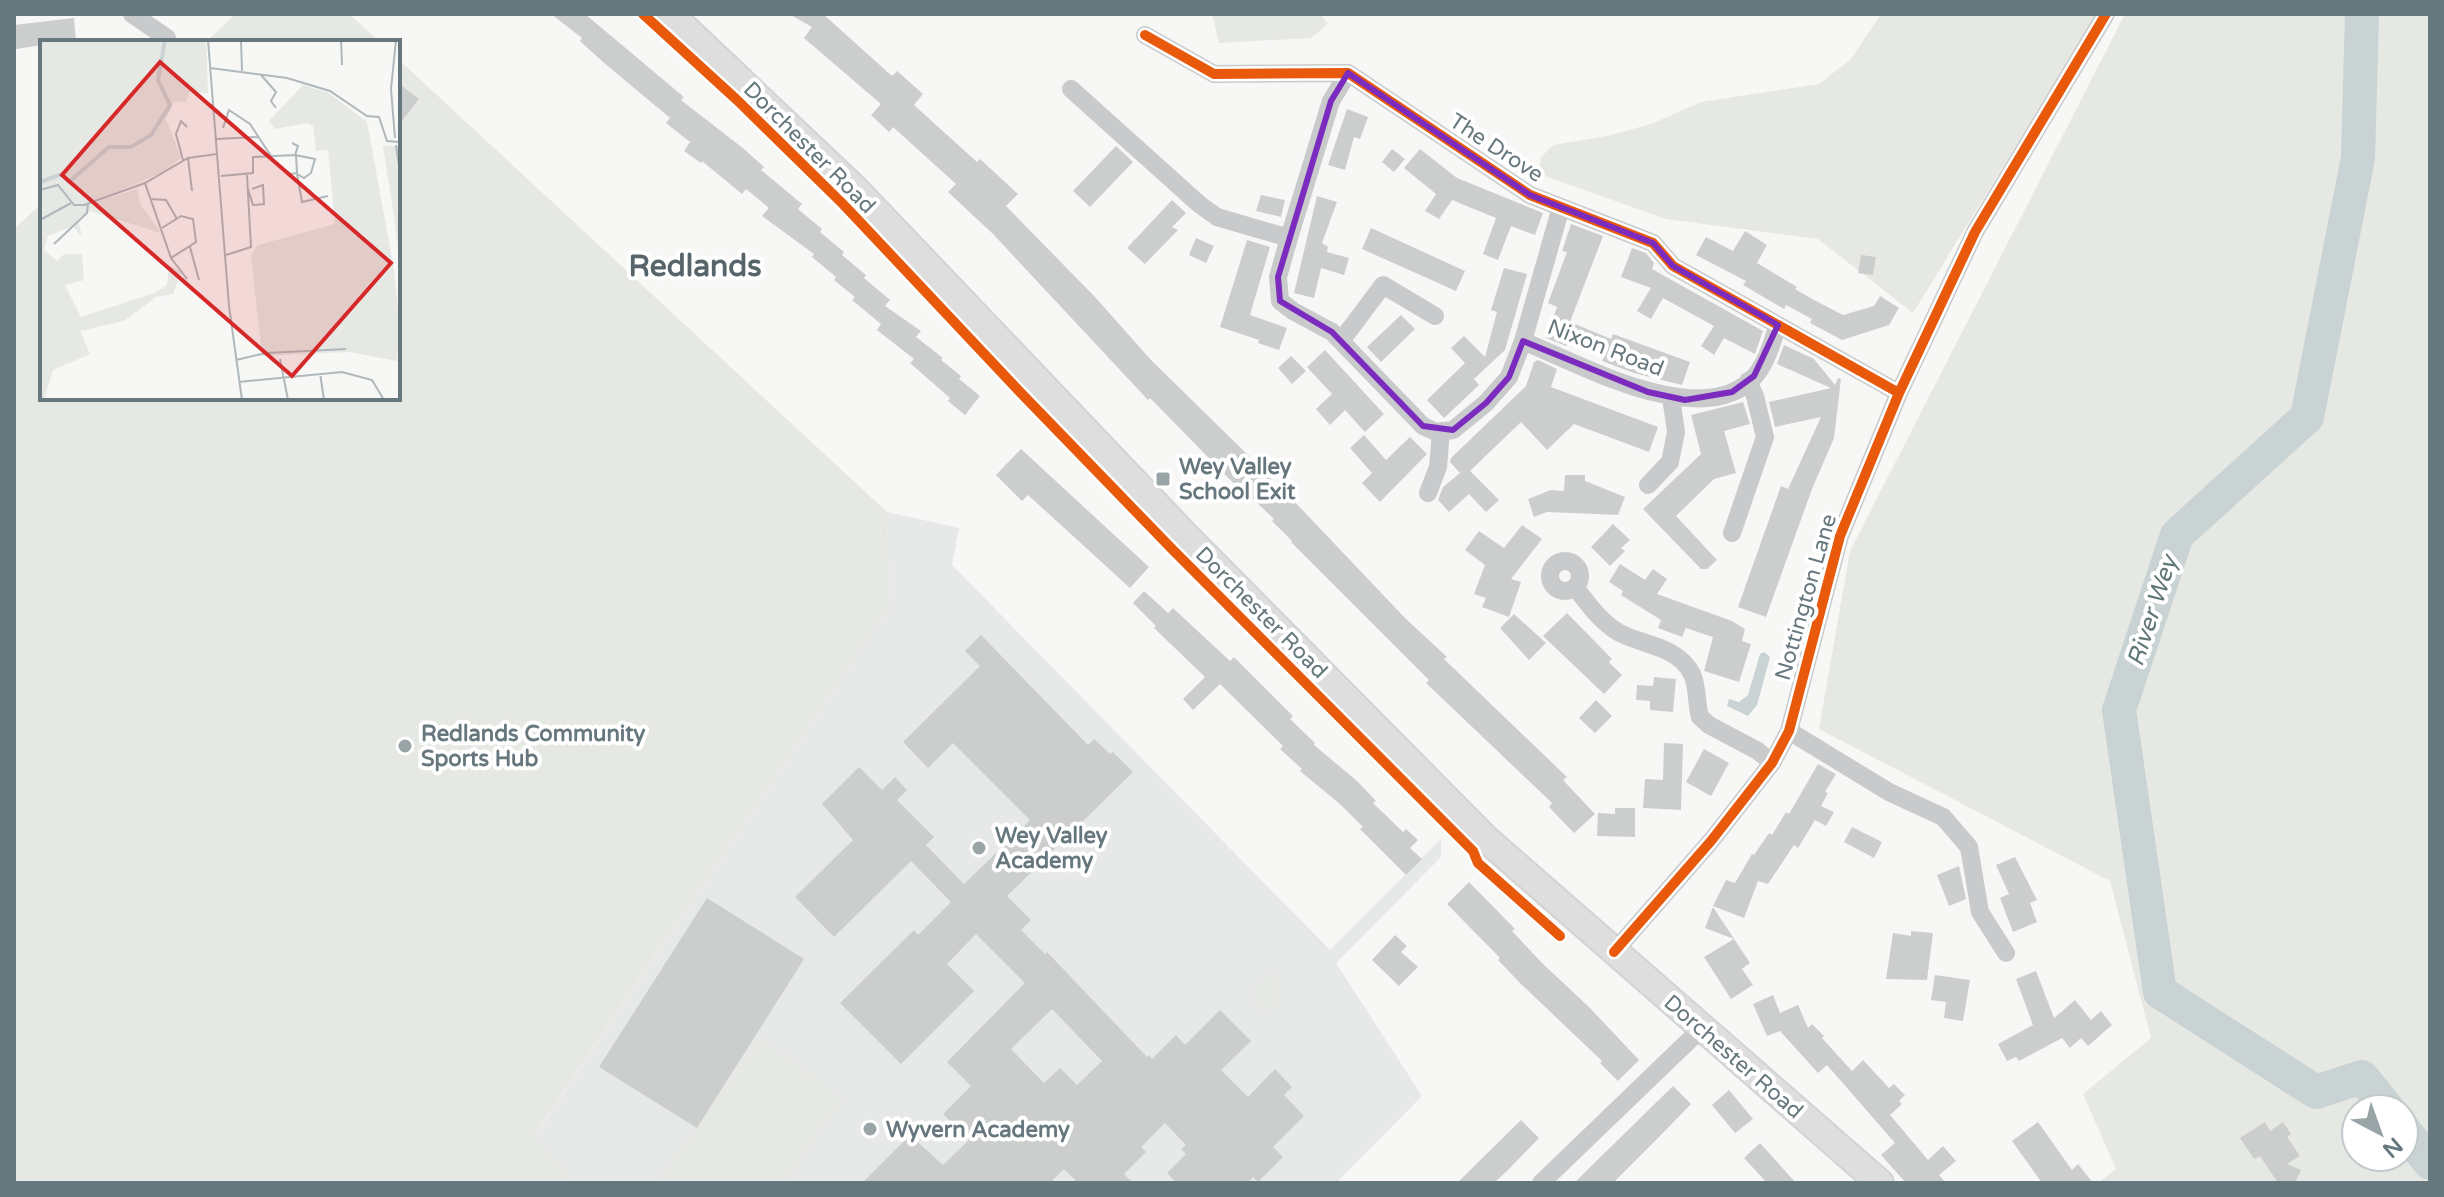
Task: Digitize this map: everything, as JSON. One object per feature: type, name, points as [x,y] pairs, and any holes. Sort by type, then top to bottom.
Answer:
[{"type":"main road","name":"Dorchester Road","points":[[670,14],[857,191],[1184,534],[1485,838],[1880,1183]]},
{"type":"street","points":[[132,14],[167,38]]},
{"type":"street","name":"Nottington Lane","points":[[1614,952],[1711,841],[1772,763],[1789,731],[1840,536],[1899,393],[1975,232],[2106,14]]},
{"type":"street","points":[[1145,35],[1214,74],[1348,73]]},
{"type":"street","points":[[1348,73],[1331,101],[1289,238],[1278,277],[1280,301],[1332,332],[1423,426],[1436,432],[1453,430],[1486,403],[1509,377],[1523,341],[1561,207]]},
{"type":"street","name":"The Drove","points":[[1348,73],[1530,195],[1653,243],[1673,266],[1899,393]]},
{"type":"street","points":[[1071,89],[1217,217],[1289,238]]},
{"type":"street","points":[[1341,341],[1383,285],[1435,316]]},
{"type":"street","points":[[1732,533],[1765,437],[1748,381],[1765,358],[1778,325]]},
{"type":"street","name":"Nixon Road","points":[[1523,341],[1648,392],[1685,400],[1732,392],[1748,381]]},
{"type":"street","points":[[1648,485],[1670,462],[1676,432],[1671,397]]},
{"type":"street","points":[[1428,493],[1438,467],[1441,431]]},
{"type":"street","points":[[1575,587],[1607,624],[1637,641],[1664,649],[1683,661],[1695,682],[1700,717],[1758,751],[1772,763]]},
{"type":"street","points":[[1789,731],[1889,792],[1943,817],[1969,847],[1980,912],[2006,953]]},
{"type":"street","points":[[1541,1183],[1702,1028]]},
{"type":"highlighted area","points":[[1348,73],[1530,195],[1653,243],[1673,266],[1778,325],[1754,376],[1732,392],[1685,400],[1648,392],[1523,341],[1509,377],[1486,403],[1453,430],[1423,426],[1332,332],[1280,301],[1278,277],[1331,101]]},
{"type":"shaded area","points":[[235,14],[349,14],[378,40],[208,40]]},
{"type":"shaded area","points":[[1212,14],[1320,14],[1328,24],[1311,38],[1219,43]]},
{"type":"shaded area","points":[[1881,14],[2097,14],[1913,313],[1818,239],[1666,219],[1539,174],[1541,157],[1553,145],[1607,136],[1651,124],[1701,102],[1819,84],[1851,59]]},
{"type":"shaded area","points":[[2125,14],[2430,14],[2430,1183],[2098,1183],[2116,1169],[2083,1094],[2151,1038],[2110,881],[1819,729],[1850,551]]},
{"type":"shaded area","name":"Redlands Community Sports Hub","points":[[400,61],[887,512],[889,607],[535,1135],[575,1183],[14,1183],[14,229],[40,205],[40,400],[400,400]]},
{"type":"shaded area","name":"Wey Valley Academy","points":[[887,512],[959,528],[952,565],[1330,950],[1441,839],[1441,857],[1336,963],[1422,1096],[1336,1183],[575,1183],[535,1136],[889,607]]},
{"type":"shaded area","points":[[1764,652],[1770,657],[1757,705],[1748,716],[1727,706],[1729,699],[1739,702],[1748,695],[1760,654]]},
{"type":"shaded area","points":[[1272,968],[1280,987],[1279,1007],[1263,1009],[1253,1001],[1251,990]]},
{"type":"shaded area","points":[[760,1038],[844,1099],[783,1183],[655,1183]]},
{"type":"building","points":[[551,14],[585,14],[684,97],[681,100],[764,167],[761,170],[802,204],[798,209],[822,229],[820,232],[844,252],[842,255],[866,275],[864,278],[890,300],[885,306],[921,331],[916,337],[943,358],[941,360],[961,376],[959,379],[980,396],[965,415],[910,363],[914,359],[877,330],[881,324],[852,300],[855,297],[812,257],[814,254],[762,216],[769,208],[746,189],[742,194],[702,161],[684,151],[690,142],[666,123],[670,118]]},
{"type":"building","points":[[789,14],[823,14],[892,76],[897,71],[923,94],[914,105],[1018,194],[1006,206],[1095,297],[1151,360],[1272,480],[1269,483],[1290,503],[1293,500],[1405,618],[1447,657],[1444,659],[1567,777],[1563,780],[1595,814],[1574,833],[1549,807],[1552,803],[1426,683],[1429,680],[1291,542],[1272,521],[1274,519],[1253,499],[1251,501],[1150,398],[1148,400],[993,234],[948,192],[956,184],[893,127],[889,132],[871,115],[881,104],[804,38],[812,27]]},
{"type":"building","points":[[74,18],[76,40],[40,40],[40,45],[16,49],[14,25]]},
{"type":"building","points":[[400,85],[419,99],[400,123]]},
{"type":"building","points":[[1347,109],[1368,117],[1360,139],[1354,137],[1345,170],[1328,165]]},
{"type":"building","points":[[1116,146],[1133,162],[1090,207],[1073,191]]},
{"type":"building","points":[[1392,149],[1405,159],[1394,172],[1382,162]]},
{"type":"building","points":[[1420,149],[1457,178],[1543,213],[1535,235],[1511,226],[1498,260],[1483,254],[1496,218],[1452,200],[1439,219],[1425,211],[1436,194],[1404,168]]},
{"type":"building","points":[[1261,195],[1285,200],[1281,217],[1256,211]]},
{"type":"building","points":[[1317,196],[1337,202],[1322,243],[1328,247],[1327,252],[1349,258],[1344,275],[1321,268],[1314,298],[1294,293]]},
{"type":"building","points":[[1172,200],[1186,213],[1172,227],[1178,230],[1145,264],[1127,248]]},
{"type":"building","points":[[1571,224],[1603,236],[1570,322],[1611,339],[1613,334],[1690,362],[1682,385],[1634,373],[1602,361],[1604,357],[1569,343],[1566,346],[1546,338],[1557,307],[1548,303],[1567,252],[1562,251]]},
{"type":"building","points":[[1371,228],[1465,271],[1456,291],[1362,249]]},
{"type":"building","points":[[1745,231],[1767,245],[1757,263],[1797,287],[1795,289],[1843,315],[1874,306],[1880,296],[1899,308],[1889,325],[1842,340],[1810,323],[1812,319],[1786,305],[1784,309],[1743,285],[1746,281],[1696,255],[1706,237],[1733,251]]},
{"type":"building","points":[[1196,238],[1214,246],[1206,263],[1189,255]]},
{"type":"building","points":[[1247,240],[1270,247],[1250,315],[1287,328],[1279,350],[1220,327]]},
{"type":"building","points":[[1632,248],[1646,253],[1654,263],[1652,269],[1763,331],[1755,354],[1724,338],[1714,355],[1701,346],[1714,326],[1663,298],[1651,319],[1637,311],[1651,288],[1621,277]]},
{"type":"building","points":[[1861,255],[1876,257],[1873,275],[1858,273]]},
{"type":"building","points":[[1504,268],[1527,274],[1505,350],[1474,379],[1479,385],[1444,418],[1427,400],[1465,363],[1451,348],[1464,336],[1485,357],[1497,312],[1491,310]]},
{"type":"building","points":[[1401,315],[1415,329],[1381,362],[1367,347]]},
{"type":"building","points":[[1784,345],[1814,359],[1835,385],[1838,378],[1841,379],[1834,438],[1812,489],[1766,617],[1738,607],[1781,486],[1788,489],[1821,417],[1775,427],[1769,402],[1831,388],[1777,364]]},
{"type":"building","points":[[1325,350],[1384,414],[1365,432],[1345,410],[1330,425],[1316,409],[1332,394],[1307,367]]},
{"type":"building","points":[[1291,356],[1306,371],[1292,384],[1278,368]]},
{"type":"building","points":[[1538,360],[1557,369],[1551,387],[1658,427],[1649,452],[1574,424],[1547,450],[1521,422],[1470,471],[1499,500],[1486,512],[1469,494],[1449,512],[1438,500],[1443,487],[1460,473],[1450,462],[1451,458],[1526,386],[1534,362]]},
{"type":"building","points":[[1743,402],[1750,424],[1724,431],[1736,473],[1714,479],[1676,516],[1717,560],[1707,569],[1701,569],[1643,509],[1701,454],[1691,415]]},
{"type":"building","points":[[1364,435],[1386,460],[1410,437],[1427,454],[1380,502],[1362,483],[1372,473],[1350,448]]},
{"type":"building","points":[[1021,449],[1149,567],[1130,588],[1028,495],[1022,501],[996,475]]},
{"type":"building","points":[[1565,475],[1585,475],[1585,481],[1625,497],[1618,515],[1547,512],[1534,517],[1528,499],[1551,490],[1564,491]]},
{"type":"building","points":[[1613,524],[1630,540],[1621,548],[1625,551],[1610,566],[1591,547]]},
{"type":"building","points":[[1522,525],[1542,539],[1511,579],[1521,582],[1509,617],[1482,607],[1486,598],[1474,594],[1485,565],[1465,550],[1479,531],[1504,548]]},
{"type":"building","points":[[1620,564],[1645,580],[1653,569],[1667,579],[1657,594],[1732,621],[1745,629],[1742,641],[1751,644],[1739,682],[1704,671],[1713,637],[1686,628],[1682,637],[1658,628],[1661,620],[1621,595],[1623,591],[1609,582]]},
{"type":"building","points":[[1144,591],[1168,613],[1173,608],[1230,661],[1234,657],[1293,716],[1290,719],[1314,745],[1357,781],[1376,801],[1373,803],[1403,832],[1406,829],[1418,840],[1410,848],[1422,859],[1406,875],[1360,829],[1363,827],[1341,805],[1300,771],[1302,769],[1280,749],[1283,746],[1220,684],[1193,710],[1183,699],[1205,677],[1133,603]]},
{"type":"building","points":[[1567,613],[1612,659],[1609,662],[1622,675],[1604,694],[1543,636]]},
{"type":"building","points":[[1514,614],[1546,643],[1529,660],[1500,628]]},
{"type":"building","points":[[981,635],[1088,745],[1094,739],[1133,772],[1007,896],[1031,920],[1021,930],[1045,954],[1047,952],[1147,1057],[1149,1055],[1152,1059],[1176,1035],[1185,1045],[1220,1010],[1251,1041],[1221,1070],[1248,1097],[1275,1069],[1292,1087],[1284,1095],[1304,1116],[1273,1147],[1283,1157],[1258,1182],[1253,1177],[1247,1183],[1177,1183],[1167,1173],[1186,1154],[1181,1149],[1186,1145],[1165,1123],[1141,1147],[1146,1152],[1124,1174],[1133,1183],[1078,1183],[1064,1169],[1050,1183],[862,1183],[910,1135],[943,1165],[969,1140],[943,1114],[971,1086],[947,1062],[1025,983],[976,934],[947,964],[974,991],[901,1064],[840,1003],[914,930],[918,935],[951,902],[911,861],[834,937],[795,897],[853,840],[822,804],[859,767],[882,790],[895,777],[907,790],[897,800],[934,837],[926,845],[964,884],[1030,820],[953,743],[928,768],[903,742],[980,666],[965,651]],"holes":[[[1052,1009],[1102,1061],[1077,1085],[1060,1068],[1044,1083],[1011,1049]]]},
{"type":"building","points":[[1654,677],[1676,679],[1673,712],[1650,710],[1650,701],[1636,700],[1637,685],[1653,686]]},
{"type":"building","points":[[1596,700],[1612,716],[1595,733],[1579,718]]},
{"type":"building","points":[[1664,743],[1683,744],[1681,810],[1643,808],[1645,779],[1663,780]]},
{"type":"building","points":[[1704,749],[1729,763],[1711,796],[1686,782]]},
{"type":"building","points":[[1818,764],[1836,774],[1821,806],[1834,812],[1826,826],[1815,820],[1798,848],[1794,845],[1768,884],[1758,881],[1744,918],[1713,906],[1726,880],[1735,883],[1752,854],[1769,833],[1772,835],[1786,812],[1789,814]]},
{"type":"building","points":[[1615,808],[1635,808],[1635,837],[1597,836],[1598,813],[1615,814]]},
{"type":"building","points":[[1852,827],[1882,842],[1874,858],[1844,842]]},
{"type":"building","points":[[2015,857],[2037,900],[2030,903],[2037,922],[2013,932],[2000,898],[2009,894],[1996,865]]},
{"type":"building","points":[[1959,866],[1966,899],[1949,906],[1937,875]]},
{"type":"building","points":[[1469,882],[1515,929],[1512,931],[1542,963],[1639,1060],[1618,1081],[1447,904]]},
{"type":"building","points":[[707,898],[804,959],[697,1128],[599,1067]]},
{"type":"building","points":[[1713,907],[1750,963],[1742,969],[1753,985],[1731,999],[1704,957],[1734,939],[1705,928]]},
{"type":"building","points":[[1911,931],[1933,933],[1927,980],[1886,979],[1893,933],[1911,936]]},
{"type":"building","points":[[1395,935],[1407,946],[1401,952],[1418,967],[1399,986],[1372,960]]},
{"type":"building","points":[[2036,971],[2054,1018],[2075,1000],[2091,1020],[2101,1011],[2112,1025],[2088,1046],[2081,1038],[2070,1048],[2062,1038],[2019,1061],[2016,1057],[2007,1061],[1998,1044],[2033,1025],[2016,979]]},
{"type":"building","points":[[1935,975],[1970,980],[1963,1021],[1944,1018],[1946,1002],[1931,1000]]},
{"type":"building","points":[[1773,995],[1780,1013],[1798,1005],[1808,1028],[1812,1024],[1852,1071],[1863,1060],[1889,1088],[1894,1084],[1905,1095],[1899,1101],[1902,1104],[1890,1115],[1928,1160],[1943,1146],[1956,1161],[1939,1175],[1946,1183],[1906,1183],[1881,1155],[1895,1143],[1827,1065],[1818,1073],[1780,1031],[1767,1036],[1753,1004]]},
{"type":"building","points":[[1673,1086],[1691,1104],[1613,1183],[1574,1183]]},
{"type":"building","points":[[1729,1090],[1753,1119],[1735,1133],[1712,1105]]},
{"type":"building","points":[[1521,1120],[1539,1138],[1507,1171],[1494,1183],[1457,1183]]},
{"type":"building","points":[[2038,1122],[2072,1170],[2078,1164],[2093,1183],[2042,1183],[2012,1141]]},
{"type":"building","points":[[2265,1122],[2270,1131],[2283,1122],[2291,1134],[2287,1137],[2300,1156],[2287,1164],[2301,1170],[2295,1183],[2278,1183],[2260,1156],[2254,1159],[2240,1138]]},
{"type":"building","points":[[1760,1143],[1796,1183],[1767,1183],[1744,1158]]},
{"type":"waterway","name":"River Wey","points":[[2362,14],[2358,158],[2307,417],[2177,535],[2119,710],[2160,992],[2316,1092],[2362,1077],[2375,1093]]},
{"type":"waterway","name":"River Wey","points":[[2420,1150],[2430,1163]]},
{"type":"cycle path","points":[[643,14],[843,204],[1172,549],[1473,851],[1478,863],[1560,936]]},
{"type":"cycle path","points":[[1614,952],[1711,841],[1772,763],[1789,731],[1840,536],[1899,393],[1975,232],[2106,14]]},
{"type":"cycle path","points":[[1145,35],[1214,74],[1348,73],[1530,195],[1653,243],[1673,266],[1899,393]]},
{"type":"place","name":"Wey Valley School Exit","points":[[1163,479]]},
{"type":"place","name":"Redlands Community Sports Hub","points":[[405,746]]},
{"type":"place","name":"Wey Valley Academy","points":[[979,848]]},
{"type":"place","name":"Wyvern Academy","points":[[870,1129]]},
{"type":"district","name":"Redlands","points":[[695,266]]}]
